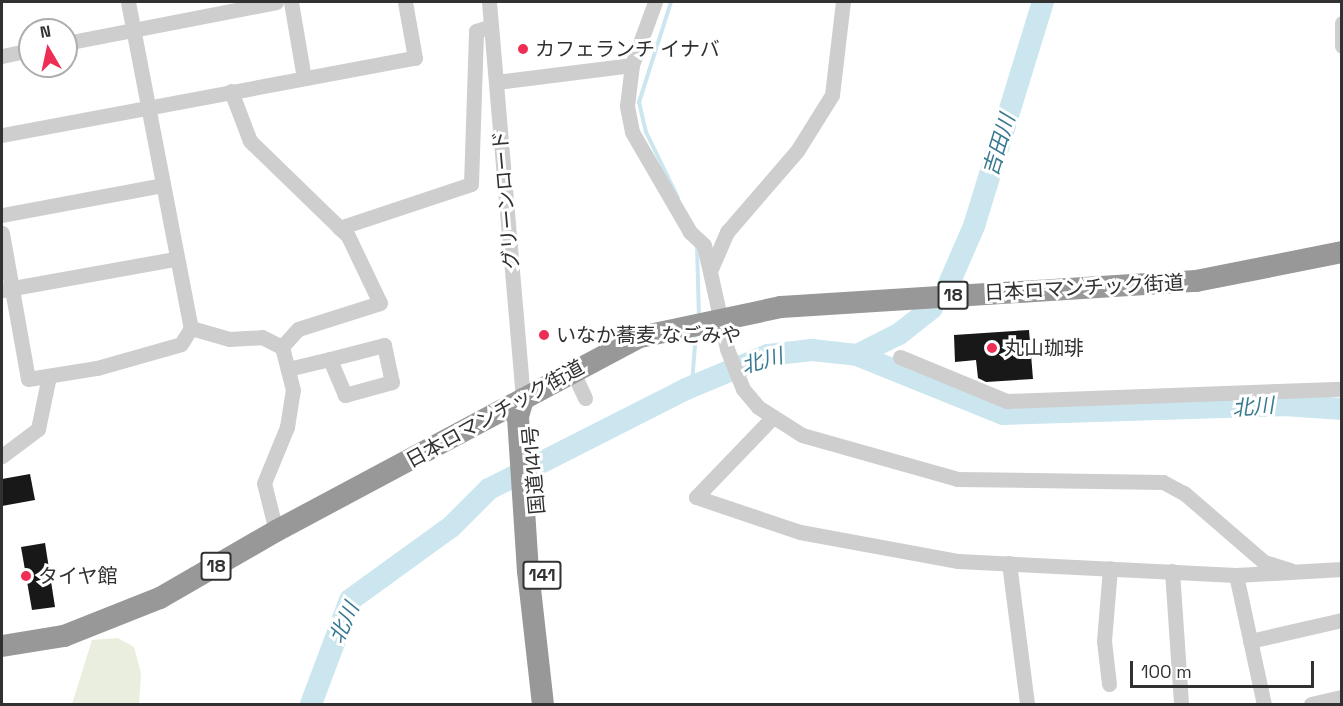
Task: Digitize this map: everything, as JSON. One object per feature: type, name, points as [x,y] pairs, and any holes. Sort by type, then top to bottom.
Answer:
[{"type":"highway","name":"日本ロマンチック街道","points":[[2,646],[64,636],[160,598],[276,531],[523,399],[572,370],[640,337],[719,317],[826,303],[1196,281],[1341,252]]},
{"type":"highway","name":"国道141号","points":[[523,399],[543,705]]},
{"type":"street","points":[[2,233],[7,289],[28,379],[181,344],[191,328],[175,258],[128,2]]},
{"type":"street","points":[[78,41],[276,2]]},
{"type":"street","points":[[291,2],[304,78]]},
{"type":"street","points":[[2,135],[147,106],[415,58],[405,2]]},
{"type":"street","name":"グリーンロード","points":[[489,2],[523,399]]},
{"type":"street","points":[[655,2],[632,65],[627,106],[632,132],[690,232],[704,245],[727,348],[743,389],[773,417],[802,435],[957,479],[1163,482],[1184,493],[1264,562],[1290,570]]},
{"type":"street","points":[[710,271],[727,232],[797,151],[832,95],[843,2]]},
{"type":"street","points":[[1341,23],[1341,46]]},
{"type":"street","points":[[339,228],[471,184],[476,31],[491,26]]},
{"type":"street","points":[[2,56],[18,53]]},
{"type":"street","points":[[496,82],[632,65]]},
{"type":"street","points":[[231,91],[250,141],[267,163],[339,228],[361,256],[380,303],[298,329],[282,347]]},
{"type":"street","points":[[2,215],[162,185]]},
{"type":"street","points":[[7,289],[175,258]]},
{"type":"street","points":[[191,328],[228,339],[262,338],[282,347]]},
{"type":"street","points":[[276,531],[264,483],[287,427],[293,390],[282,347]]},
{"type":"street","points":[[900,357],[1007,400],[1341,389]]},
{"type":"street","points":[[288,369],[330,358]]},
{"type":"street","points":[[572,370],[585,398]]},
{"type":"street","points":[[2,456],[38,429],[49,376]]},
{"type":"street","points":[[773,417],[696,497],[800,532],[958,561],[1236,575],[1290,570],[1341,569]]},
{"type":"street","points":[[1010,563],[1027,705]]},
{"type":"street","points":[[1109,684],[1104,641],[1110,568]]},
{"type":"street","points":[[1172,571],[1181,704]]},
{"type":"street","points":[[1236,575],[1264,705]]},
{"type":"street","points":[[1250,641],[1341,620]]},
{"type":"street","points":[[1311,705],[1341,697]]},
{"type":"shaded area","points":[[118,638],[134,647],[141,673],[139,704],[72,704],[92,640]]},
{"type":"building","name":"丸山珈琲","points":[[1029,330],[1033,379],[986,382],[978,378],[976,360],[955,362],[954,335]]},
{"type":"building","points":[[30,474],[35,500],[2,506],[2,479]]},
{"type":"building","points":[[45,543],[55,607],[32,610],[21,547]]},
{"type":"waterway","points":[[671,2],[639,102],[646,132],[678,198]]},
{"type":"waterway","name":"吉田川","points":[[948,286],[974,226],[1043,2]]},
{"type":"waterway","points":[[697,246],[699,316]]},
{"type":"waterway","name":"吉田川","points":[[857,355],[899,334],[932,308]]},
{"type":"waterway","points":[[686,389],[692,383],[696,333]]},
{"type":"waterway","name":"北川","points":[[311,704],[350,600],[451,527],[489,489],[686,389],[768,355],[812,350],[857,355],[1003,414],[1284,405],[1342,409]]},
{"type":"place","name":"カフェランチ イナバ","points":[[523,49]]},
{"type":"place","name":"いなか蕎麦 なごみや","points":[[544,335]]},
{"type":"place","name":"丸山珈琲","points":[[992,348]]},
{"type":"place","name":"タイヤ館","points":[[26,576]]}]
